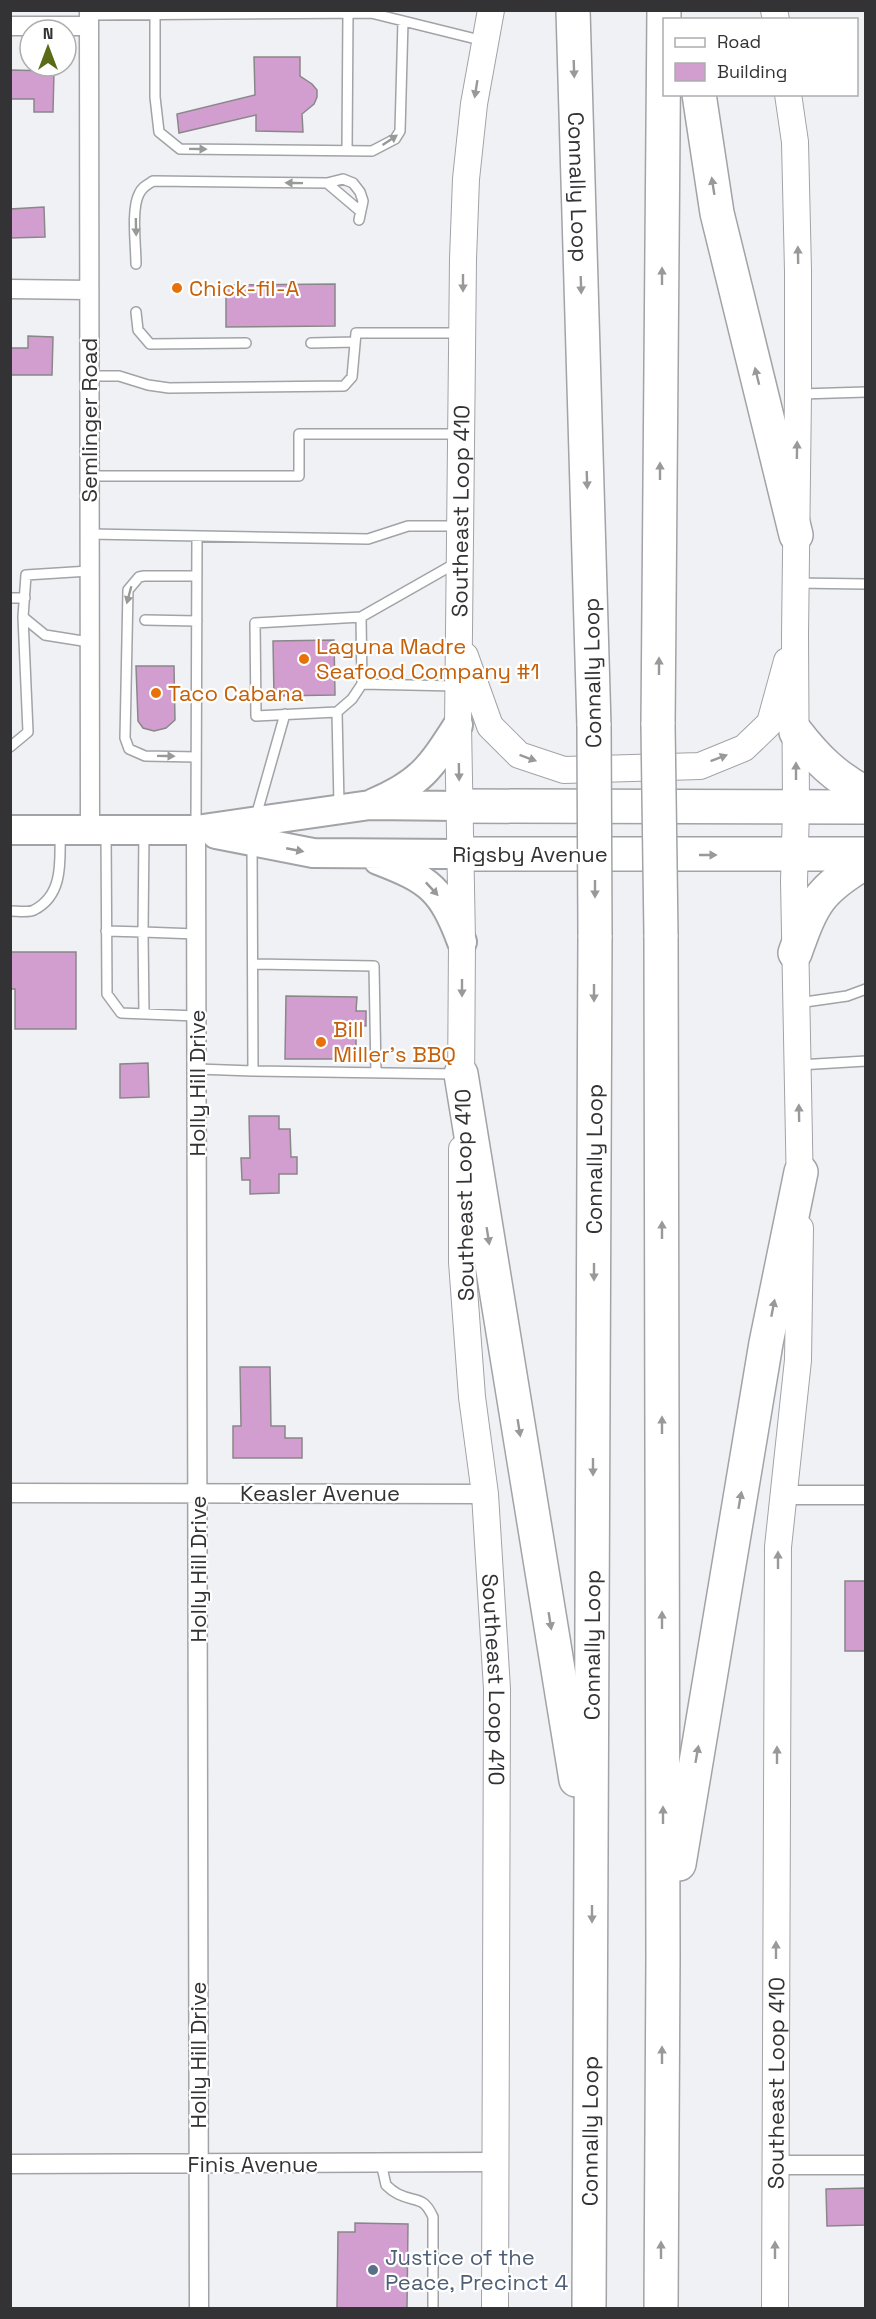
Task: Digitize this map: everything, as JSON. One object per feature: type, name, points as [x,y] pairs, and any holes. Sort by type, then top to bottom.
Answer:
[{"type":"highway","name":"Connally Loop","points":[[573,10],[594,726],[589,2308]]},
{"type":"highway","points":[[661,2308],[663,1957],[661,935],[658,725],[663,96]]},
{"type":"highway","points":[[699,96],[717,213],[796,535]]},
{"type":"highway","points":[[796,732],[814,755],[832,772],[866,793]]},
{"type":"highway","name":"Rigsby Avenue","points":[[459,806],[866,807]]},
{"type":"highway","name":"Rigsby Avenue","points":[[460,854],[866,854]]},
{"type":"highway","points":[[795,953],[807,918],[818,899],[832,883],[866,862]]},
{"type":"highway","points":[[461,1074],[592,1876]]},
{"type":"highway","points":[[663,1957],[766,1343],[801,1172]]},
{"type":"main road","name":"Southeast Loop 410","points":[[491,10],[474,104],[466,179],[458,725],[462,942],[462,1262],[472,1397],[485,1494],[497,1689],[495,2308]]},
{"type":"main road","name":"Southeast Loop 410","points":[[774,2308],[778,1547],[798,1360],[801,1172],[794,855],[798,394],[795,142],[788,96]]},
{"type":"main road","points":[[459,639],[490,726],[519,755],[564,770],[700,766],[744,748],[770,723],[795,635]]},
{"type":"main road","points":[[370,805],[403,791],[426,772],[458,725]]},
{"type":"main road","name":"Rigsby Avenue","points":[[10,830],[253,831],[339,809],[370,805],[459,806]]},
{"type":"main road","name":"Rigsby Avenue","points":[[253,831],[313,853],[460,854]]},
{"type":"main road","points":[[362,854],[400,868],[426,882],[450,911],[462,942]]},
{"type":"street","points":[[10,26],[89,17]]},
{"type":"street","name":"Semlinger Road","points":[[89,17],[89,642],[98,830]]},
{"type":"street","points":[[10,289],[89,290]]},
{"type":"street","name":"Holly Hill Drive","points":[[196,830],[199,2308]]},
{"type":"street","name":"Keasler Avenue","points":[[10,1493],[485,1494]]},
{"type":"street","points":[[785,1495],[866,1495]]},
{"type":"street","name":"Finis Avenue","points":[[10,2164],[495,2162]]},
{"type":"street","points":[[775,2165],[866,2165]]},
{"type":"lane","points":[[89,17],[371,13],[484,41]]},
{"type":"lane","points":[[347,150],[348,14]]},
{"type":"lane","points":[[155,15],[155,98],[159,132],[180,149],[372,151],[395,139],[400,131],[403,21]]},
{"type":"lane","points":[[136,264],[138,195],[144,187],[153,182],[327,183],[343,179],[353,183],[360,192],[363,201],[359,216],[327,183]]},
{"type":"lane","points":[[136,312],[138,330],[150,344],[246,343]]},
{"type":"lane","points":[[89,376],[119,376],[148,385],[169,388],[344,386],[352,377],[356,333],[463,333]]},
{"type":"lane","points":[[311,343],[355,342]]},
{"type":"lane","points":[[798,394],[866,392]]},
{"type":"lane","points":[[89,476],[299,476],[299,434],[462,435]]},
{"type":"lane","points":[[89,534],[368,539],[408,526],[461,526]]},
{"type":"lane","points":[[196,830],[197,536]]},
{"type":"lane","points":[[361,617],[362,684],[352,699],[338,712],[256,716],[255,623],[361,617],[460,561]]},
{"type":"lane","points":[[10,747],[28,732],[23,617],[26,575],[89,572]]},
{"type":"lane","points":[[196,757],[145,756],[129,749],[125,738],[128,590],[139,577],[197,576]]},
{"type":"lane","points":[[796,583],[866,584]]},
{"type":"lane","points":[[10,598],[25,598]]},
{"type":"lane","points":[[23,617],[45,635],[89,642]]},
{"type":"lane","points":[[145,620],[197,621]]},
{"type":"lane","points":[[362,684],[459,686]]},
{"type":"lane","points":[[338,712],[339,809]]},
{"type":"lane","points":[[253,1071],[253,831],[285,714]]},
{"type":"lane","points":[[10,911],[33,910],[52,894],[60,876],[60,830]]},
{"type":"lane","points":[[98,830],[106,931],[107,994],[122,1014],[196,1016]]},
{"type":"lane","points":[[144,830],[144,1014]]},
{"type":"lane","points":[[106,931],[196,934]]},
{"type":"lane","points":[[253,964],[374,966],[376,1073]]},
{"type":"lane","points":[[796,1003],[847,996],[866,989]]},
{"type":"lane","points":[[798,1065],[866,1060]]},
{"type":"lane","points":[[197,1069],[461,1074]]},
{"type":"lane","points":[[381,2163],[386,2185],[399,2195],[428,2205],[433,2217],[433,2308]]},
{"type":"building","points":[[254,57],[300,57],[300,76],[317,90],[314,104],[302,114],[303,132],[256,131],[256,115],[179,133],[177,114],[255,95]]},
{"type":"building","points":[[10,70],[18,70],[18,78],[54,78],[53,112],[34,112],[34,99],[10,99]]},
{"type":"building","points":[[44,207],[45,237],[10,238],[10,209]]},
{"type":"building","points":[[335,284],[335,326],[226,327],[226,285]]},
{"type":"building","points":[[28,336],[53,337],[52,375],[10,375],[10,348],[28,348]]},
{"type":"building","name":"Laguna Madre Seafood Company #1","points":[[334,640],[335,695],[274,696],[273,641]]},
{"type":"building","name":"Taco Cabana","points":[[136,666],[174,666],[175,720],[166,728],[154,731],[143,728],[138,721]]},
{"type":"building","points":[[10,952],[76,952],[76,1029],[15,1029],[15,989],[10,989]]},
{"type":"building","name":"Bill Miller's BBQ","points":[[286,996],[357,997],[356,1011],[366,1011],[366,1026],[356,1025],[356,1059],[285,1059]]},
{"type":"building","points":[[148,1063],[149,1097],[120,1098],[120,1064]]},
{"type":"building","points":[[249,1116],[279,1116],[279,1129],[290,1129],[291,1157],[297,1157],[297,1174],[279,1174],[279,1193],[250,1194],[250,1180],[242,1180],[241,1158],[250,1158]]},
{"type":"building","points":[[240,1367],[270,1367],[271,1426],[285,1426],[285,1438],[302,1438],[302,1458],[233,1458],[233,1426],[241,1426]]},
{"type":"building","points":[[845,1581],[866,1581],[866,1651],[845,1651]]},
{"type":"building","points":[[866,2188],[866,2225],[827,2226],[826,2189]]},
{"type":"building","name":"Justice of the Peace, Precinct 4","points":[[355,2223],[408,2224],[407,2308],[337,2308],[338,2232],[355,2232]]},
{"type":"place","name":"Chick-fil-A","points":[[177,288]]},
{"type":"place","name":"Laguna Madre Seafood Company #1","points":[[304,659]]},
{"type":"place","name":"Taco Cabana","points":[[156,693]]},
{"type":"place","name":"Bill Miller's BBQ","points":[[321,1042]]},
{"type":"place","name":"Justice of the Peace, Precinct 4","points":[[373,2270]]}]
